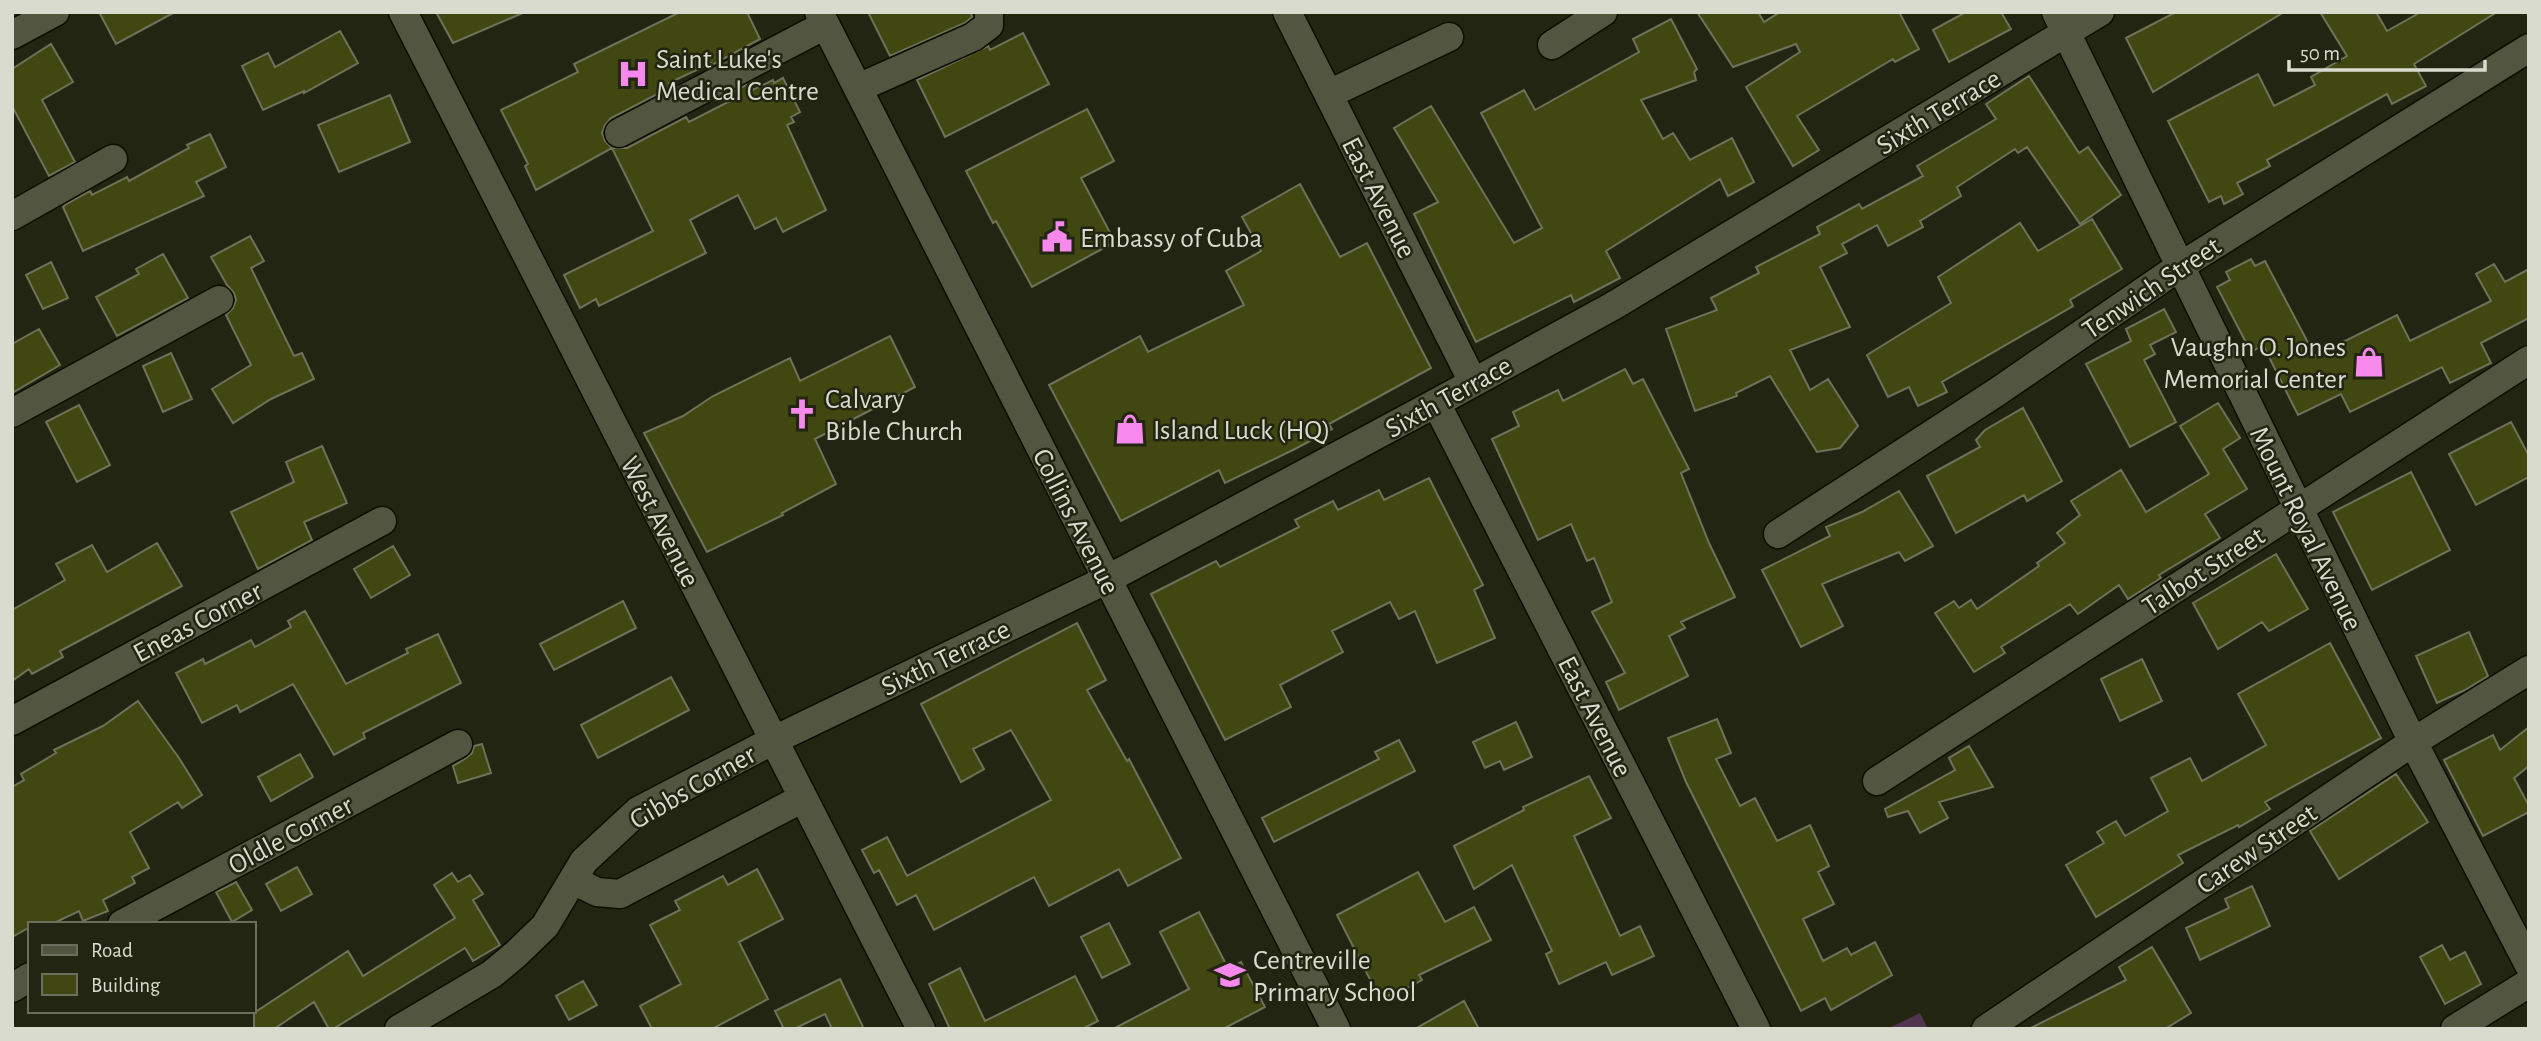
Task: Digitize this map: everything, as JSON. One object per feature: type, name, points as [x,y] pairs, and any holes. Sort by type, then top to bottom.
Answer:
[{"type":"street","points":[[12,35],[55,12]]},
{"type":"street","name":"West Avenue","points":[[403,12],[920,1029]]},
{"type":"street","points":[[858,89],[973,37],[989,25],[989,12]]},
{"type":"street","name":"East Avenue","points":[[1287,12],[1473,382]]},
{"type":"street","points":[[1552,45],[1603,12]]},
{"type":"street","name":"Sixth Terrace","points":[[774,740],[1106,580],[1613,306],[2061,23],[2100,12]]},
{"type":"street","points":[[620,133],[822,18]]},
{"type":"street","name":"Collins Avenue","points":[[822,18],[1336,1029]]},
{"type":"street","name":"Mount Royal Avenue","points":[[2061,23],[2413,742],[2529,965]]},
{"type":"street","points":[[1329,94],[1448,37]]},
{"type":"street","name":"Tenwich Street","points":[[1778,534],[1997,392],[2179,267],[2529,48]]},
{"type":"street","points":[[12,216],[113,159]]},
{"type":"street","points":[[12,413],[219,300]]},
{"type":"street","name":"Talbot Street","points":[[1877,781],[2529,360]]},
{"type":"street","name":"East Avenue","points":[[1436,403],[1756,1029]]},
{"type":"street","name":"Eneas Corner","points":[[12,721],[382,521]]},
{"type":"street","name":"Carew Street","points":[[1986,1029],[2413,742],[2529,670]]},
{"type":"street","name":"Gibbs Corner","points":[[399,1029],[492,974],[508,961],[545,926],[584,861],[638,811],[774,740]]},
{"type":"street","name":"Oldle Corner","points":[[126,922],[458,744]]},
{"type":"street","points":[[572,880],[597,892],[620,894],[803,798]]},
{"type":"street","points":[[12,988],[28,978]]},
{"type":"street","points":[[2455,1029],[2529,983]]},
{"type":"shaded area","points":[[1920,1013],[1928,1029],[1887,1029]]},
{"type":"building","points":[[99,12],[175,12],[116,44]]},
{"type":"building","points":[[436,12],[525,12],[453,43]]},
{"type":"building","points":[[680,12],[747,12],[760,39],[712,65],[711,63],[669,83],[671,87],[611,118],[602,133],[612,148],[536,190],[525,166],[528,164],[501,110],[578,72],[574,64]]},
{"type":"building","points":[[868,12],[971,12],[972,17],[965,23],[890,56]]},
{"type":"building","points":[[1697,12],[1758,12],[1764,22],[1780,12],[1899,12],[1919,49],[1895,62],[1893,59],[1797,116],[1819,150],[1793,166],[1746,87],[1800,52],[1796,44],[1733,67]]},
{"type":"building","points":[[1966,12],[2001,12],[2011,29],[1949,62],[1933,30]]},
{"type":"building","points":[[2176,12],[2284,12],[2153,92],[2126,38]]},
{"type":"building","points":[[2320,12],[2376,12],[2387,31],[2421,12],[2497,12],[2414,64],[2426,86],[2392,104],[2387,94],[2267,160],[2270,166],[2237,183],[2243,194],[2224,204],[2221,196],[2209,202],[2168,121],[2258,74],[2274,106],[2315,85],[2311,77],[2347,56]]},
{"type":"building","points":[[1671,19],[1697,69],[1694,72],[1696,80],[1641,100],[1663,139],[1673,133],[1690,160],[1732,138],[1754,182],[1728,196],[1720,179],[1606,251],[1620,278],[1574,302],[1571,295],[1476,342],[1414,214],[1438,202],[1394,128],[1431,106],[1514,243],[1542,228],[1481,113],[1524,90],[1535,110],[1639,52],[1633,39]]},
{"type":"building","points":[[340,31],[358,63],[304,93],[263,110],[242,66],[268,53],[275,67]]},
{"type":"building","points":[[1023,33],[1049,84],[945,137],[917,80],[988,46],[990,50]]},
{"type":"building","points":[[51,44],[73,82],[42,100],[75,162],[49,176],[12,106],[12,69]]},
{"type":"building","points":[[2029,76],[2079,153],[2088,147],[2121,195],[2080,224],[2027,147],[2018,153],[2015,149],[1957,187],[1961,196],[1920,221],[1923,227],[1888,246],[1877,225],[1842,244],[1847,253],[1820,267],[1850,327],[1790,350],[1810,390],[1828,379],[1858,426],[1840,448],[1817,452],[1770,376],[1736,393],[1737,396],[1695,411],[1666,329],[1717,310],[1711,298],[1759,273],[1756,267],[1820,234],[1817,227],[1859,204],[1862,209],[1923,176],[1917,166],[1996,119],[1986,104]]},
{"type":"building","points":[[783,78],[800,112],[791,117],[794,122],[787,125],[826,210],[783,232],[776,218],[755,229],[738,195],[690,220],[706,253],[599,306],[596,299],[580,308],[564,275],[653,231],[612,148],[627,148],[686,117],[689,122],[730,101],[727,95],[750,83],[753,90]]},
{"type":"building","points":[[390,95],[410,142],[339,172],[318,125]]},
{"type":"building","points":[[1087,109],[1114,161],[1081,178],[1115,242],[1032,287],[996,221],[993,223],[966,171]]},
{"type":"building","points":[[210,134],[226,167],[196,182],[204,196],[83,251],[63,207],[65,205],[90,191],[92,195],[127,177],[129,181]]},
{"type":"building","points":[[1300,184],[1340,257],[1367,243],[1431,368],[1329,424],[1332,429],[1295,449],[1225,483],[1219,470],[1121,521],[1049,385],[1140,336],[1148,352],[1244,305],[1226,271],[1261,251],[1242,217]]},
{"type":"building","points":[[2092,219],[2122,269],[2070,300],[2073,306],[1942,382],[1947,392],[1918,406],[1909,387],[1888,397],[1867,355],[1951,303],[1938,277],[2020,223],[2038,251]]},
{"type":"building","points":[[250,236],[264,261],[251,268],[294,356],[302,353],[314,379],[271,399],[233,423],[212,389],[251,365],[226,315],[236,300],[234,293],[211,257]]},
{"type":"building","points":[[163,254],[188,298],[117,336],[96,297],[139,274],[136,269]]},
{"type":"building","points":[[2251,259],[2255,266],[2265,261],[2315,356],[2397,315],[2410,341],[2491,301],[2476,274],[2494,264],[2505,282],[2529,269],[2529,318],[2481,343],[2491,363],[2450,383],[2442,367],[2350,412],[2341,394],[2298,415],[2263,345],[2251,352],[2217,287],[2230,280],[2226,272]]},
{"type":"building","points":[[51,262],[68,298],[43,309],[26,275]]},
{"type":"building","points":[[2164,309],[2176,332],[2150,345],[2155,354],[2144,360],[2176,422],[2130,447],[2086,364],[2131,341],[2126,329]]},
{"type":"building","points":[[39,329],[60,365],[12,393],[12,344]]},
{"type":"building","points":[[890,336],[915,387],[815,439],[836,484],[782,513],[783,515],[707,552],[644,433],[683,416],[713,396],[790,358],[800,381]]},
{"type":"building","points":[[171,353],[192,399],[163,412],[143,366]]},
{"type":"building","points":[[1625,369],[1633,384],[1643,379],[1689,469],[1681,473],[1709,543],[1735,597],[1681,622],[1685,628],[1669,636],[1688,676],[1619,710],[1606,682],[1625,673],[1592,612],[1612,602],[1594,558],[1587,561],[1571,524],[1538,540],[1492,439],[1519,426],[1513,412],[1558,390],[1563,401]]},
{"type":"building","points":[[2218,403],[2240,438],[2223,449],[2247,489],[2205,514],[2220,538],[2159,575],[2161,578],[2128,599],[2119,585],[2078,614],[2070,604],[2001,647],[2005,653],[1974,672],[1935,613],[1954,601],[1959,608],[1971,600],[1977,609],[2039,566],[2037,563],[2065,543],[2057,533],[2080,515],[2071,501],[2121,470],[2146,512],[2209,474],[2180,426]]},
{"type":"building","points":[[79,405],[110,465],[77,482],[46,422]]},
{"type":"building","points":[[2023,408],[2062,481],[2027,501],[2024,495],[1956,533],[1927,476],[1980,447],[1976,440],[1985,430]]},
{"type":"building","points":[[2511,422],[2529,456],[2529,477],[2476,505],[2449,454]]},
{"type":"building","points":[[322,446],[347,503],[304,522],[312,540],[258,569],[231,512],[294,482],[286,462]]},
{"type":"building","points":[[2411,472],[2450,550],[2372,590],[2333,512]]},
{"type":"building","points":[[1429,478],[1483,585],[1474,590],[1495,638],[1437,663],[1415,611],[1399,619],[1390,602],[1332,631],[1343,652],[1280,685],[1291,707],[1225,740],[1151,594],[1216,561],[1220,567],[1299,527],[1295,520],[1333,501],[1338,510],[1379,490],[1384,500]]},
{"type":"building","points":[[1899,491],[1933,546],[1905,561],[1899,552],[1822,584],[1843,626],[1801,647],[1762,570],[1830,536],[1826,527],[1862,512]]},
{"type":"building","points":[[157,543],[182,586],[60,651],[63,657],[32,674],[29,669],[12,681],[12,610],[65,580],[56,564],[92,545],[107,572]]},
{"type":"building","points":[[393,546],[410,575],[371,598],[354,569]]},
{"type":"building","points":[[2276,554],[2308,609],[2269,631],[2262,622],[2218,649],[2193,603]]},
{"type":"building","points":[[623,601],[636,628],[554,670],[540,644]]},
{"type":"building","points":[[305,611],[346,684],[408,653],[406,649],[438,634],[461,683],[363,733],[365,738],[334,755],[293,684],[240,712],[237,705],[202,723],[176,673],[203,659],[205,664],[251,640],[255,647],[291,627],[288,621]]},
{"type":"building","points":[[1077,623],[1106,680],[1087,690],[1127,761],[1129,759],[1181,858],[1128,886],[1119,869],[1049,906],[1034,877],[934,930],[916,895],[897,905],[879,870],[874,873],[862,850],[887,837],[907,876],[1051,800],[1011,730],[973,749],[984,769],[961,782],[921,704]]},
{"type":"building","points":[[2469,632],[2488,676],[2437,703],[2416,656]]},
{"type":"building","points":[[2330,643],[2381,738],[2265,802],[2270,809],[2239,827],[2238,825],[2178,855],[2183,863],[2096,917],[2066,865],[2104,843],[2097,832],[2116,821],[2125,836],[2168,811],[2151,778],[2190,758],[2202,781],[2266,745],[2238,694]]},
{"type":"building","points":[[2142,659],[2162,701],[2120,721],[2101,679]]},
{"type":"building","points":[[671,677],[689,710],[598,758],[581,725]]},
{"type":"building","points":[[138,701],[202,795],[182,808],[178,802],[130,832],[149,868],[132,877],[135,883],[103,900],[108,911],[83,921],[79,911],[56,922],[28,922],[28,928],[12,937],[12,787],[24,780],[21,774],[56,753],[54,750],[103,726]]},
{"type":"building","points":[[1717,719],[1731,753],[1716,759],[1740,806],[1755,798],[1777,841],[1810,825],[1829,866],[1818,872],[1834,904],[1803,919],[1823,961],[1847,948],[1851,955],[1875,942],[1892,975],[1831,1010],[1825,998],[1801,1011],[1686,782],[1668,738]]},
{"type":"building","points":[[1516,722],[1532,757],[1504,770],[1500,761],[1485,768],[1473,742]]},
{"type":"building","points":[[2529,727],[2529,766],[2514,778],[2529,806],[2529,812],[2483,836],[2444,760],[2493,735],[2500,750]]},
{"type":"building","points":[[1399,740],[1415,771],[1274,842],[1262,818],[1379,759],[1375,752]]},
{"type":"building","points":[[482,744],[491,773],[458,783],[453,766],[472,753],[474,746]]},
{"type":"building","points":[[1969,746],[1993,787],[1939,802],[1948,818],[1920,833],[1908,811],[1888,817],[1885,809],[1955,770],[1949,758]]},
{"type":"building","points":[[300,754],[313,777],[271,801],[258,777]]},
{"type":"building","points":[[2396,774],[2428,822],[2339,879],[2310,831]]},
{"type":"building","points":[[1589,776],[1611,818],[1574,836],[1620,936],[1640,926],[1654,956],[1612,975],[1606,962],[1559,984],[1546,954],[1552,951],[1512,865],[1474,889],[1454,846],[1524,810],[1523,807]]},
{"type":"building","points":[[297,867],[312,894],[281,911],[266,884]]},
{"type":"building","points":[[757,869],[783,919],[739,942],[768,999],[712,1029],[652,1029],[640,1006],[681,984],[650,925],[680,910],[675,901],[723,876],[728,885]]},
{"type":"building","points":[[1418,872],[1445,922],[1474,907],[1491,940],[1419,975],[1422,980],[1390,998],[1389,995],[1380,999],[1337,915]]},
{"type":"building","points":[[452,873],[458,882],[470,875],[483,894],[473,900],[500,945],[473,961],[465,948],[333,1029],[329,1029],[314,1002],[274,1029],[254,1029],[254,1013],[348,951],[363,976],[455,918],[434,885]]},
{"type":"building","points":[[236,882],[252,910],[232,922],[216,892]]},
{"type":"building","points":[[2252,886],[2270,926],[2200,960],[2186,928],[2229,908],[2225,899]]},
{"type":"building","points":[[1199,912],[1228,968],[1241,962],[1265,1007],[1223,1029],[1113,1029],[1189,989],[1160,932]]},
{"type":"building","points":[[1109,923],[1130,964],[1102,978],[1081,937]]},
{"type":"building","points":[[2442,945],[2450,960],[2465,952],[2481,984],[2445,1004],[2420,957]]},
{"type":"building","points":[[2152,947],[2191,1013],[2165,1029],[2029,1029],[2126,980],[2119,967]]},
{"type":"building","points":[[960,968],[985,1021],[1075,976],[1098,1021],[1082,1029],[950,1029],[929,984]]},
{"type":"building","points":[[840,979],[864,1029],[832,1029],[825,1014],[794,1029],[784,1029],[775,1011]]},
{"type":"building","points":[[583,981],[597,1005],[569,1020],[556,996]]},
{"type":"building","points":[[1464,1001],[1479,1029],[1415,1029]]},
{"type":"place","name":"Saint Luke's Medical Centre","points":[[633,74]]},
{"type":"place","name":"Embassy of Cuba","points":[[1057,237]]},
{"type":"place","name":"Vaughn O. Jones Memorial Center","points":[[2369,362]]},
{"type":"place","name":"Calvary Bible Church","points":[[802,414]]},
{"type":"place","name":"Island Luck (HQ)","points":[[1130,429]]},
{"type":"place","name":"Centreville Primary School","points":[[1230,975]]}]
